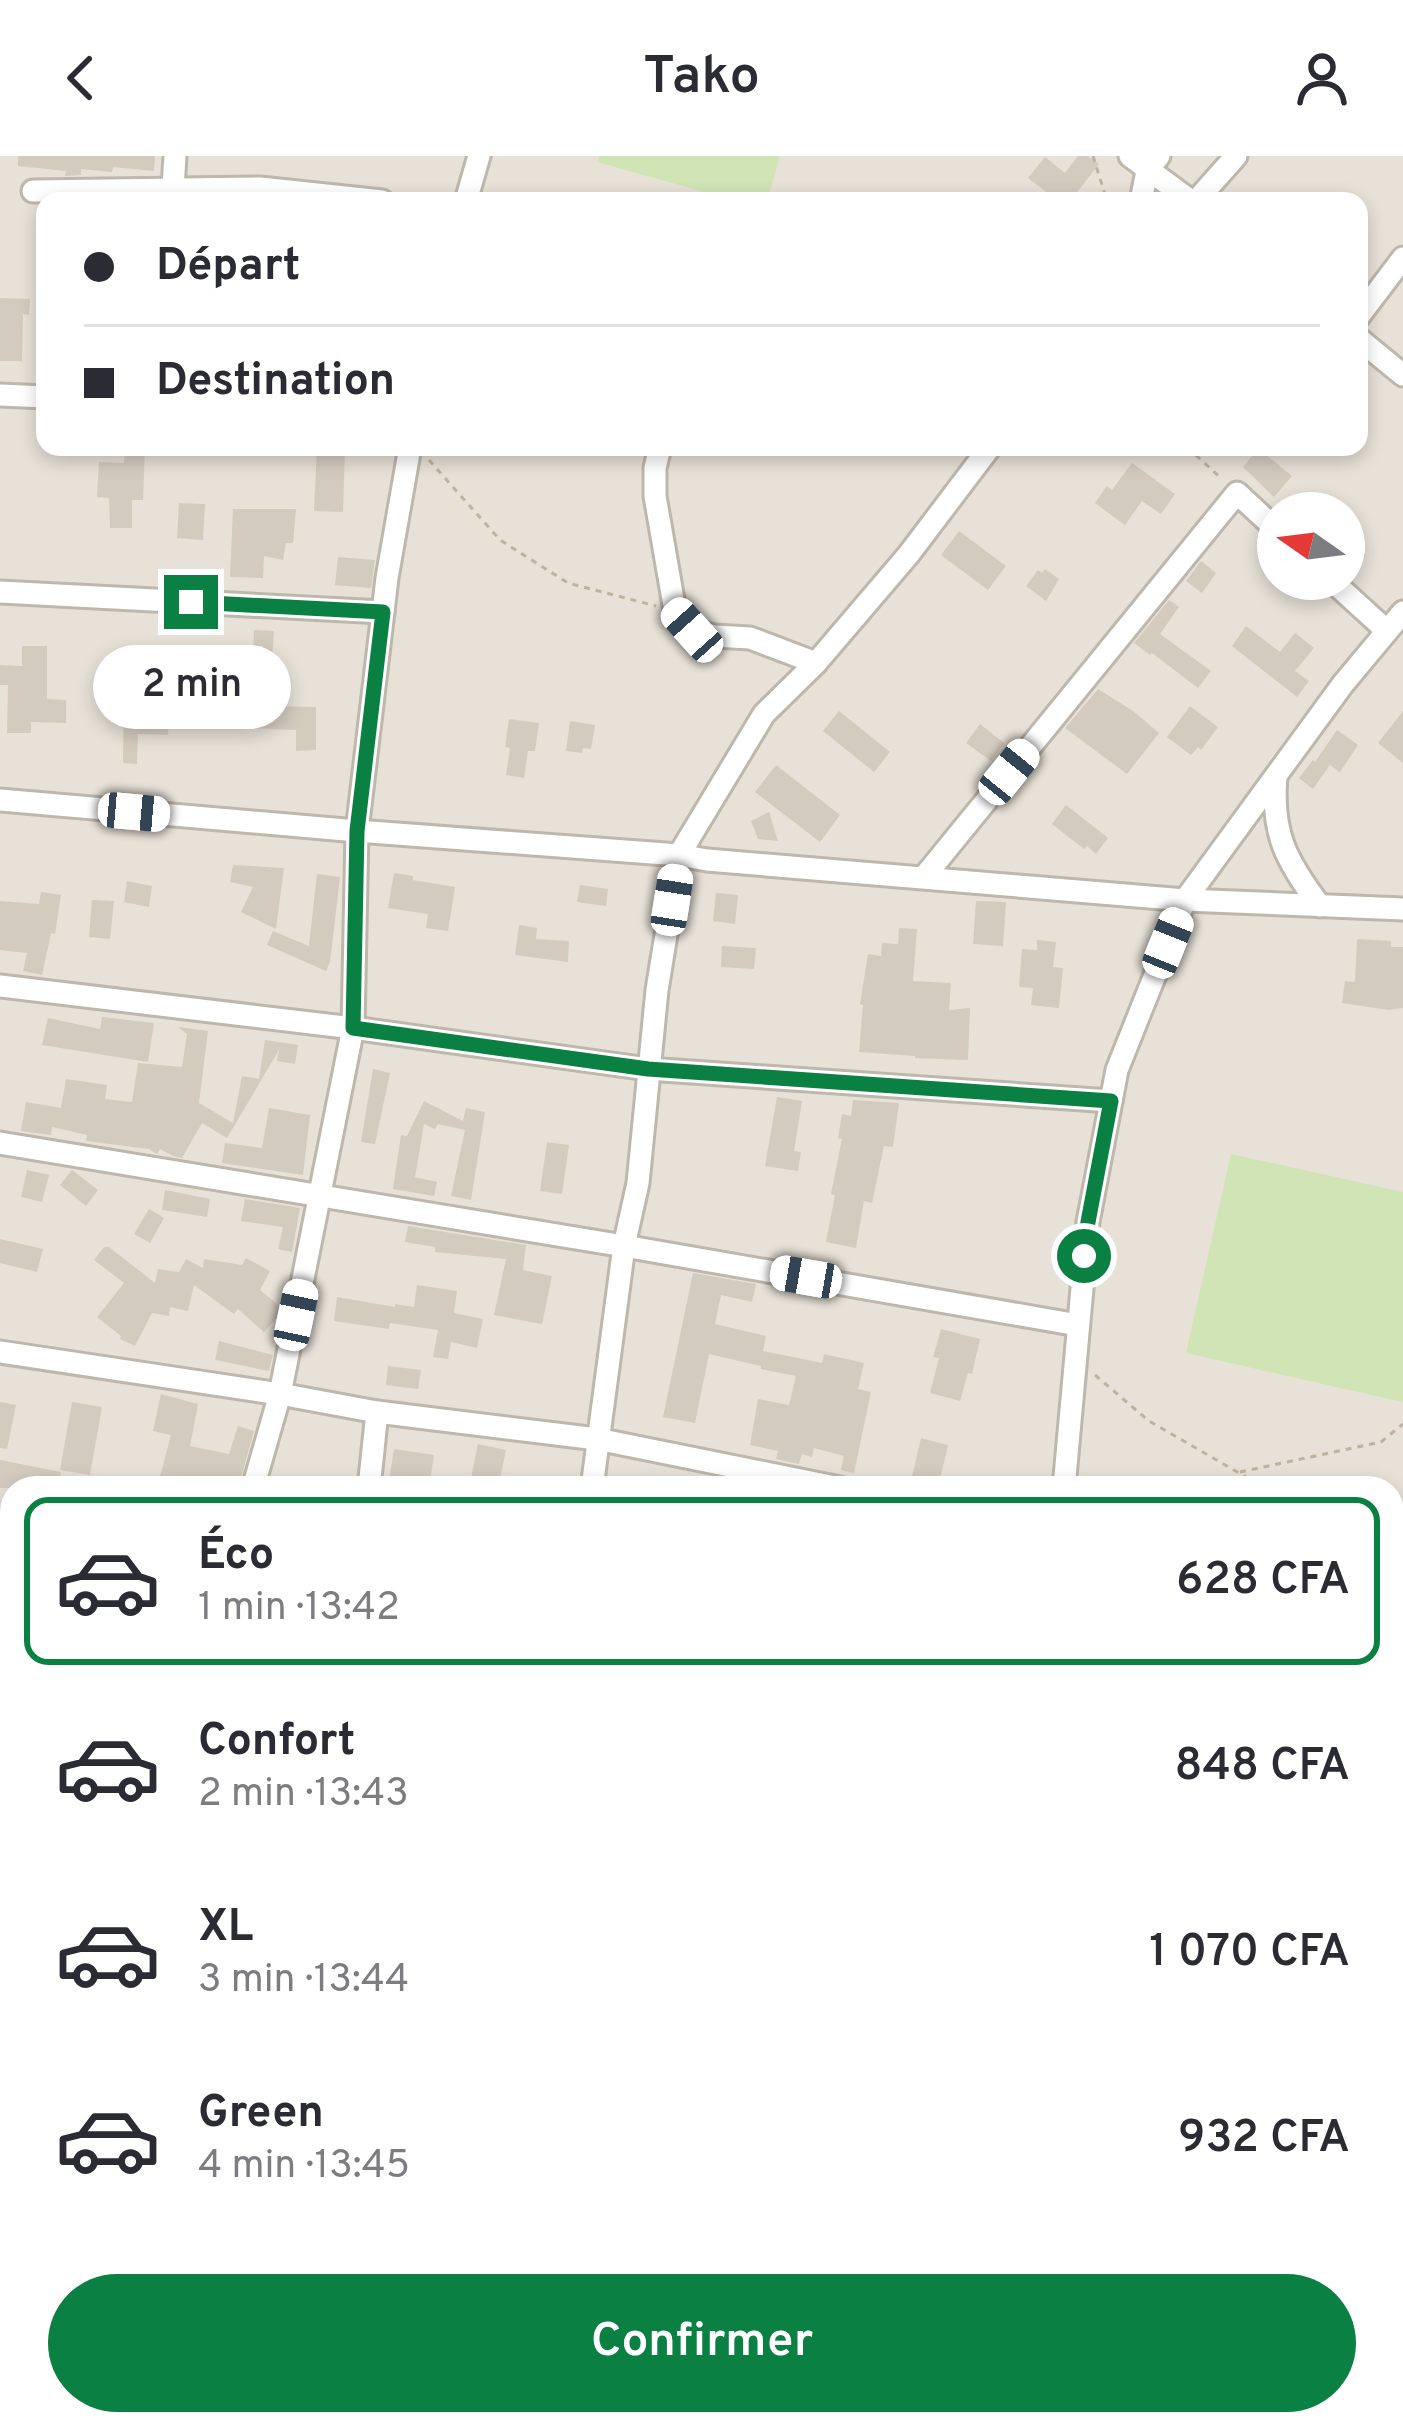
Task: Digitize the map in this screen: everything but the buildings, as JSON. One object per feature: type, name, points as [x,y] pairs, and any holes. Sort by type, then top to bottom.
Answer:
[{"type":"street","points":[[172,188],[176,156]]},
{"type":"street","points":[[469,192],[479,156]]},
{"type":"street","points":[[1202,192],[1235,156]]},
{"type":"street","points":[[1146,161],[1183,192]]},
{"type":"street","points":[[1142,192],[1146,161]]},
{"type":"street","points":[[33,191],[260,188],[298,192]]},
{"type":"street","points":[[1368,304],[1403,258]]},
{"type":"street","points":[[1368,346],[1403,375]]},
{"type":"street","points":[[0,395],[36,397]]},
{"type":"street","points":[[256,1476],[280,1394],[353,1028],[357,831],[383,612],[412,456]]},
{"type":"street","points":[[658,456],[655,496],[675,611],[692,630],[750,638],[815,663]]},
{"type":"street","points":[[593,1476],[624,1246],[638,1183],[657,990],[679,855],[764,714],[909,554],[983,456]]},
{"type":"street","points":[[924,877],[1237,493],[1257,512]]},
{"type":"street","points":[[0,592],[383,612]]},
{"type":"street","points":[[1353,600],[1387,632]]},
{"type":"street","points":[[1065,1476],[1088,1222],[1117,1070],[1185,900],[1343,684],[1403,612]]},
{"type":"street","points":[[1276,776],[1274,801],[1280,838],[1292,869],[1320,905]]},
{"type":"street","points":[[0,800],[1185,900],[1403,909]]},
{"type":"street","points":[[0,986],[648,1069],[1111,1101]]},
{"type":"street","points":[[0,1143],[1078,1324]]},
{"type":"street","points":[[0,1352],[376,1412],[597,1439],[780,1476]]},
{"type":"street","points":[[370,1476],[376,1412]]},
{"type":"path","points":[[1094,156],[1104,192]]},
{"type":"path","points":[[422,456],[500,540],[568,583],[675,611]]},
{"type":"path","points":[[1197,456],[1237,493]]},
{"type":"path","points":[[1075,1358],[1148,1420],[1243,1476]]},
{"type":"path","points":[[1238,1473],[1381,1442],[1403,1424]]},
{"type":"shaded area","points":[[0,156],[1403,156],[1403,1476],[0,1476]]},
{"type":"green space","points":[[599,156],[780,156],[770,192],[705,192],[597,162]]},
{"type":"green space","points":[[1231,1154],[1403,1192],[1403,1402],[1186,1353]]},
{"type":"route","points":[[191,602],[383,612],[357,831],[353,1028],[648,1069],[1111,1101],[1084,1256]]}]
